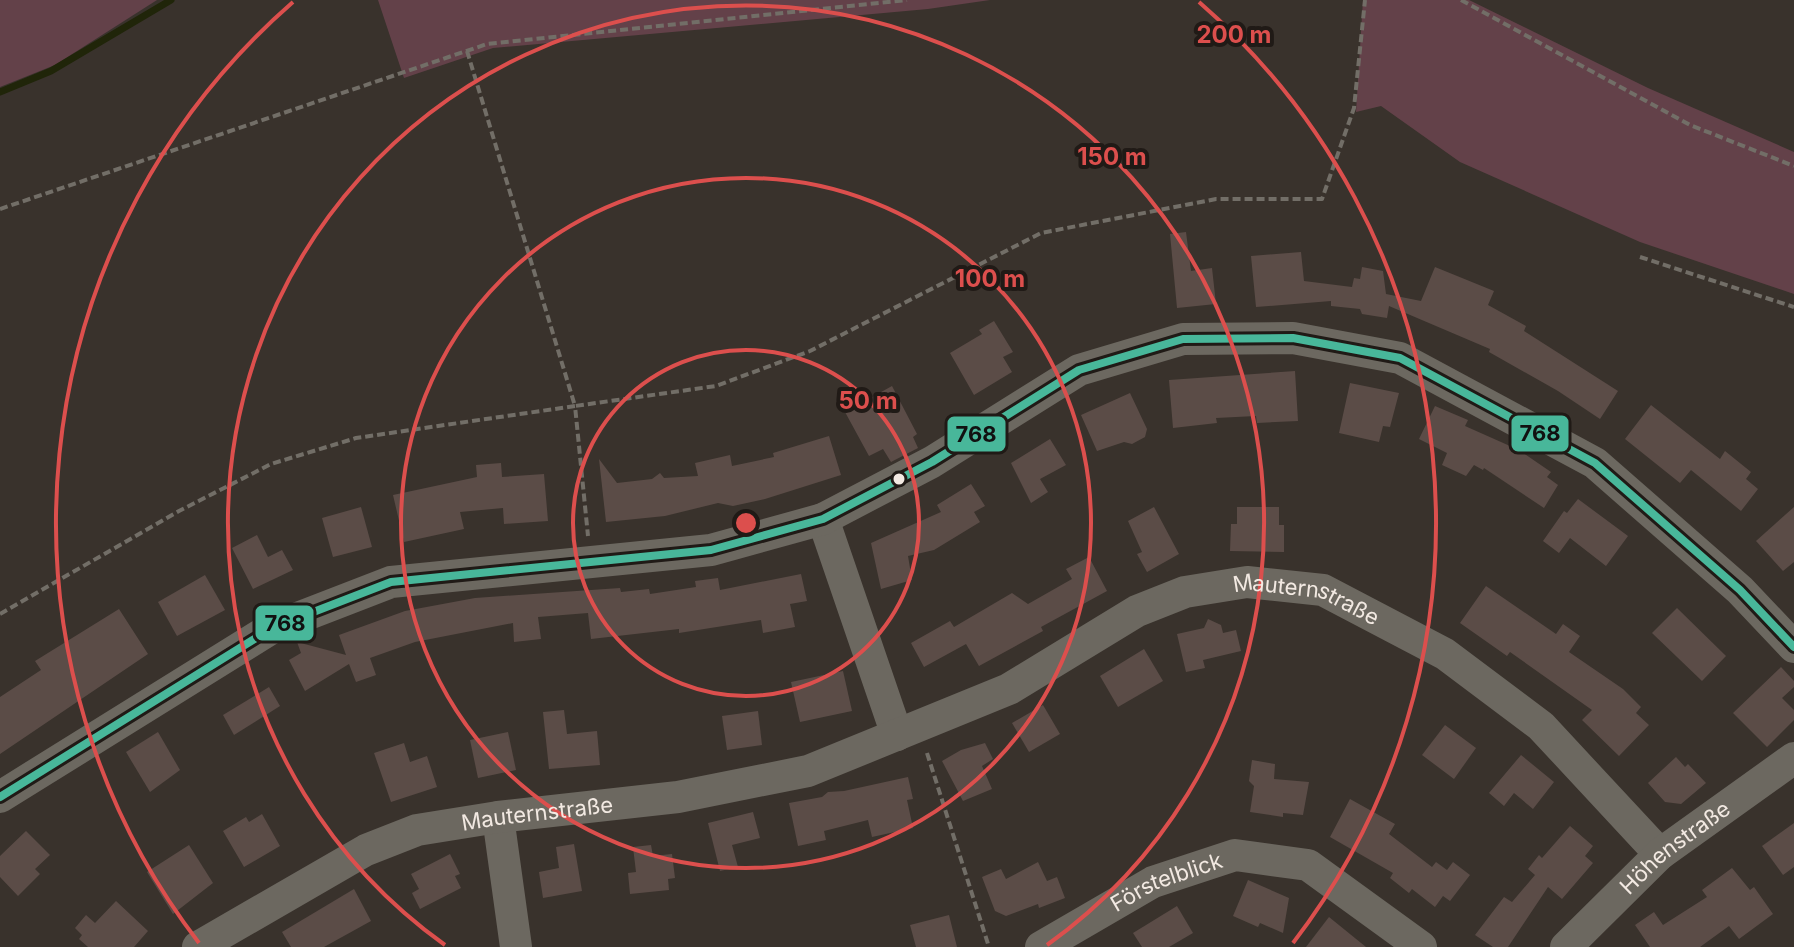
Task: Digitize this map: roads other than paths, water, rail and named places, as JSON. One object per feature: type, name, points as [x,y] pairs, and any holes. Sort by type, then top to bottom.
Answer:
[{"type":"street","points":[[0,797],[272,628],[391,582],[711,550],[823,519],[932,462],[1079,370],[1183,339],[1293,338],[1400,358],[1595,463],[1740,590],[1794,647]]},
{"type":"street","points":[[823,519],[908,731]]},
{"type":"street","name":"Mauternstraße","points":[[198,947],[366,850],[417,830],[498,817],[678,797],[808,771],[1009,689],[1137,611],[1185,592],[1247,582],[1323,590],[1445,654],[1541,726],[1660,854]]},
{"type":"street","name":"Höhenstraße","points":[[1566,947],[1660,854],[1794,758]]},
{"type":"street","points":[[498,817],[516,947]]},
{"type":"street","name":"Förstelblick","points":[[1041,947],[1153,882],[1235,855],[1308,865],[1421,947]]},
{"type":"waterway","points":[[0,92],[51,71],[171,0]]}]
